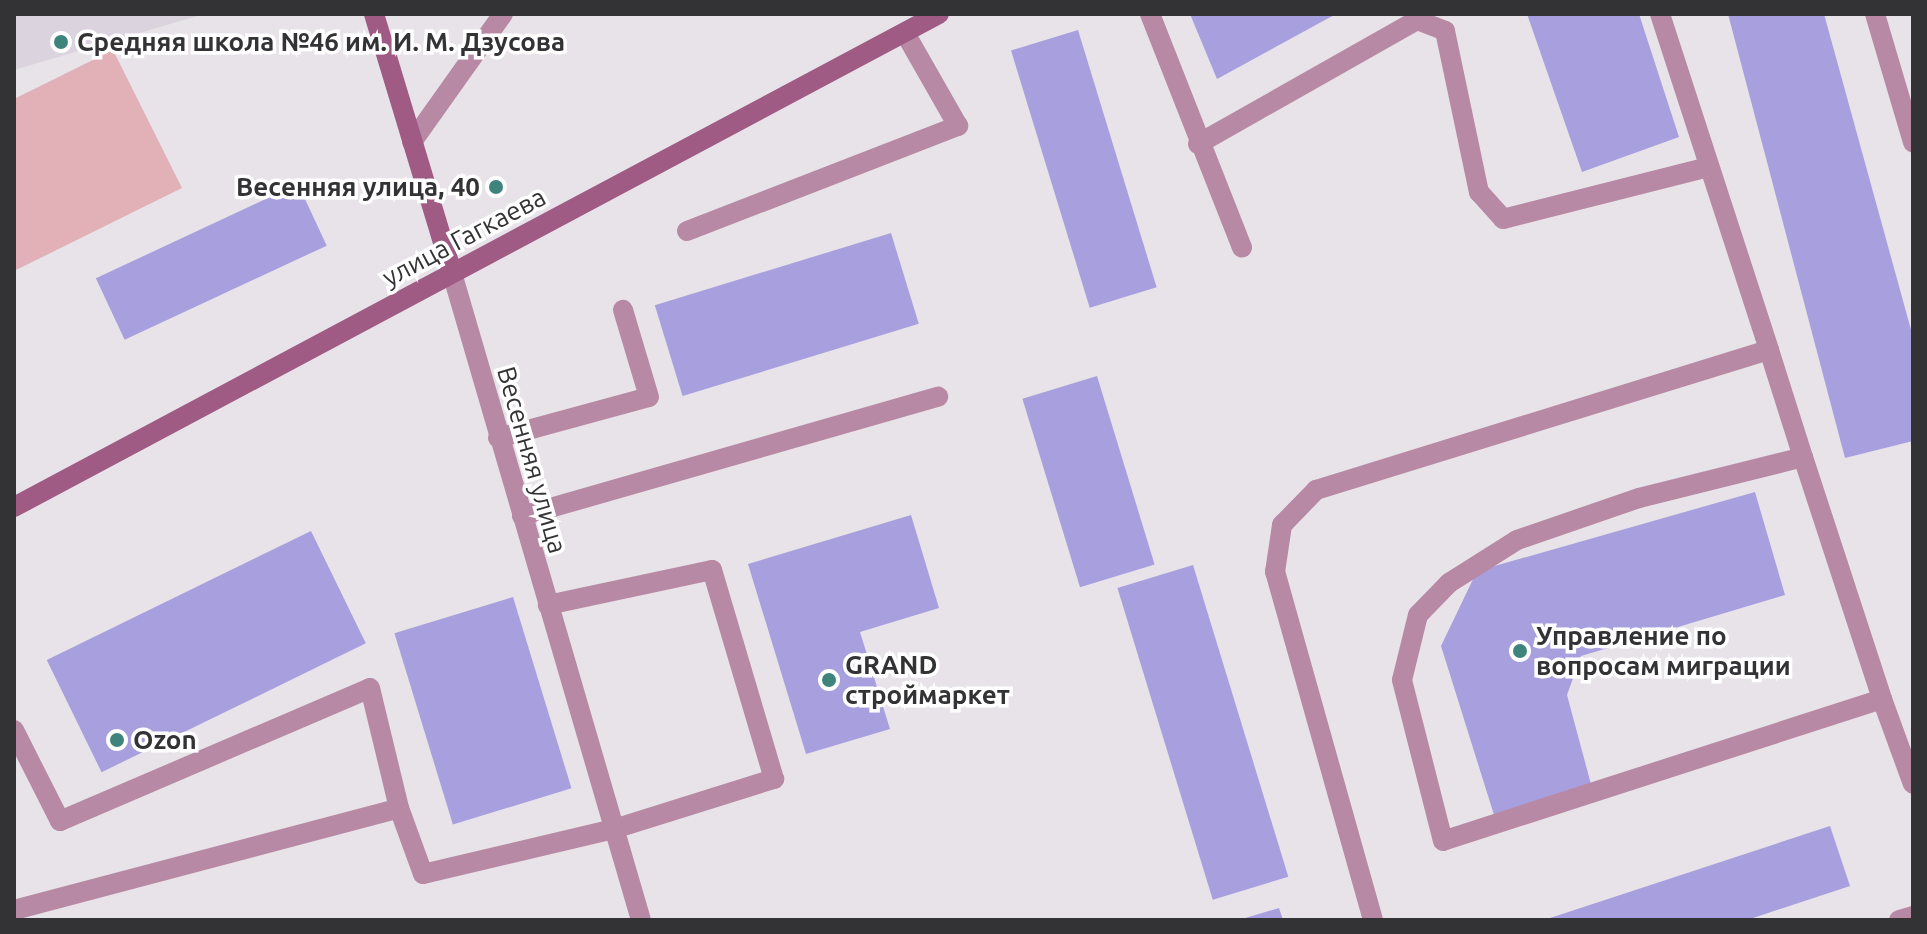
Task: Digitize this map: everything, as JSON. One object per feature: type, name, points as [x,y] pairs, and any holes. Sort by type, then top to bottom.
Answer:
[{"type":"street","name":"Весенняя улица","points":[[374,14],[641,920]]},
{"type":"street","points":[[412,142],[503,14]]},
{"type":"street","name":"улица Гагкаева","points":[[14,507],[939,14]]},
{"type":"street","points":[[1150,14],[1198,144],[1242,248]]},
{"type":"street","points":[[1660,14],[1882,699],[1913,784]]},
{"type":"street","points":[[1875,14],[1913,142]]},
{"type":"street","points":[[1198,144],[1417,20],[1445,31],[1479,192],[1503,219],[1709,167]]},
{"type":"street","points":[[687,231],[958,126],[905,33]]},
{"type":"street","points":[[498,438],[649,397],[623,310]]},
{"type":"street","points":[[1373,920],[1275,572],[1282,525],[1316,490],[1769,350]]},
{"type":"street","points":[[522,516],[938,397]]},
{"type":"street","points":[[1803,457],[1639,498],[1517,540],[1449,583],[1418,615],[1402,680],[1443,841],[1882,699]]},
{"type":"street","points":[[14,730],[60,821],[370,688],[399,808],[423,874],[614,829],[774,779],[712,570],[548,605]]},
{"type":"street","points":[[14,910],[399,808]]},
{"type":"street","points":[[1899,920],[1913,916]]},
{"type":"shaded area","name":"Средняя школа №46 им. И. М. Дзусова","points":[[14,14],[204,14],[14,70]]},
{"type":"shaded area","points":[[113,50],[182,188],[14,271],[14,99]]},
{"type":"building","points":[[1190,14],[1336,14],[1217,79]]},
{"type":"building","points":[[1527,14],[1639,14],[1679,137],[1582,172]]},
{"type":"building","points":[[1728,14],[1824,14],[1913,337],[1913,441],[1845,458]]},
{"type":"building","points":[[1078,30],[1157,287],[1090,308],[1011,50]]},
{"type":"building","points":[[298,184],[327,246],[125,340],[96,278]]},
{"type":"building","points":[[891,233],[919,324],[683,396],[655,305]]},
{"type":"building","points":[[1097,376],[1155,564],[1080,587],[1022,399]]},
{"type":"building","name":"Управление по вопросам миграции","points":[[1755,492],[1785,595],[1581,656],[1567,695],[1592,788],[1495,818],[1441,646],[1477,571]]},
{"type":"building","name":"GRAND строймаркет","points":[[911,515],[939,608],[860,632],[890,729],[806,754],[748,564]]},
{"type":"building","points":[[311,531],[366,643],[102,772],[47,660]]},
{"type":"building","points":[[1193,565],[1288,877],[1213,900],[1117,588]]},
{"type":"building","points":[[513,597],[571,788],[453,825],[394,633]]},
{"type":"building","points":[[1830,826],[1850,886],[1747,920],[1544,920]]},
{"type":"building","points":[[1279,908],[1283,920],[1242,920],[1242,919]]},
{"type":"place","name":"Средняя школа №46 им. И. М. Дзусова","points":[[61,42]]},
{"type":"place","name":"Весенняя улица, 40","points":[[496,187]]},
{"type":"place","name":"Управление по вопросам миграции","points":[[1520,651]]},
{"type":"place","name":"GRAND строймаркет","points":[[829,680]]},
{"type":"place","name":"Ozon","points":[[117,740]]}]
